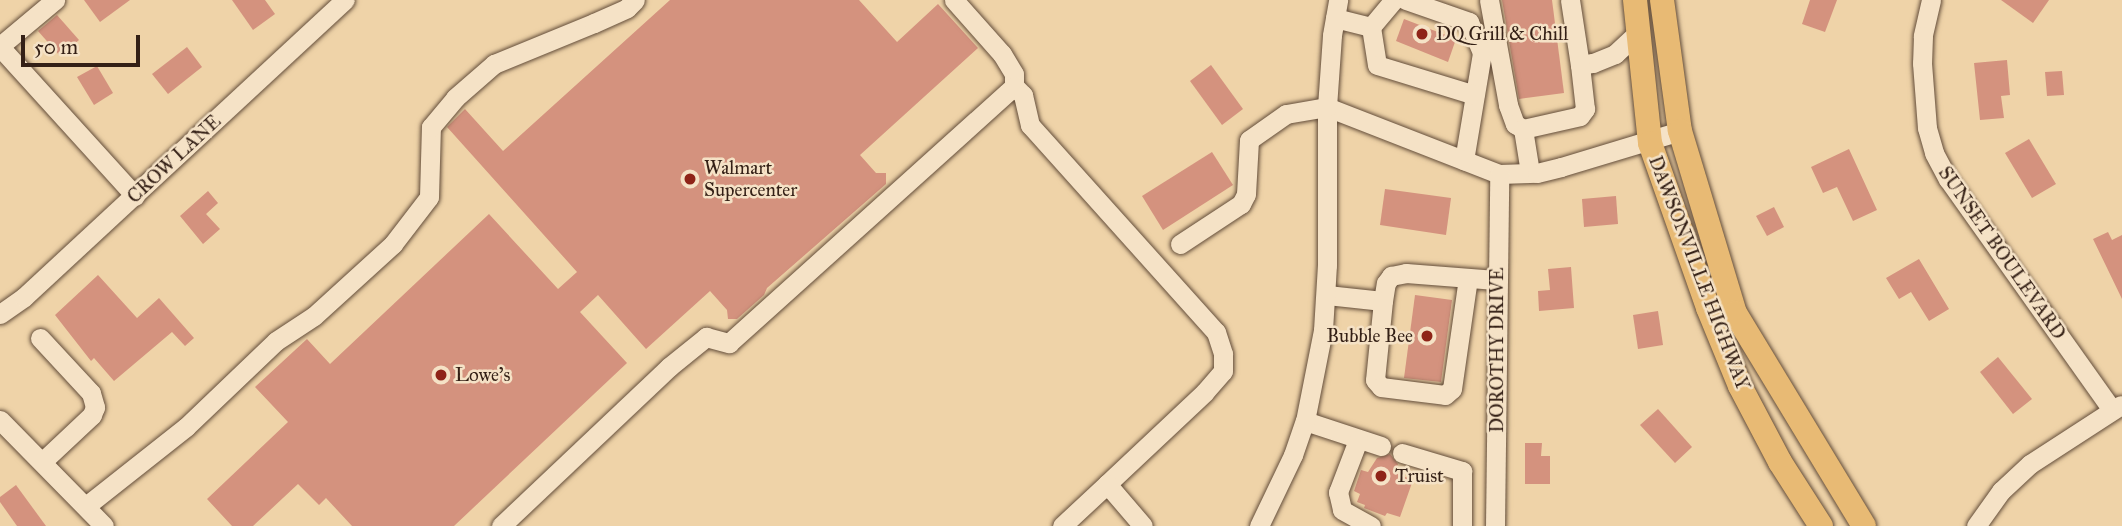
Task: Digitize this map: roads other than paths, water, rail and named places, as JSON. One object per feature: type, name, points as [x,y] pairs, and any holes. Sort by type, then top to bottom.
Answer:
[{"type":"main road","name":"DAWSONVILLE HIGHWAY","points":[[1636,0],[1650,143],[1708,308],[1741,386],[1780,462],[1821,526]]},
{"type":"main road","name":"DAWSONVILLE HIGHWAY","points":[[1662,0],[1680,131],[1735,313],[1864,526]]},
{"type":"street","points":[[55,0],[0,46],[135,196]]},
{"type":"street","name":"CROW LANE","points":[[0,314],[24,297],[135,196],[345,0]]},
{"type":"street","points":[[86,506],[186,427],[276,341],[314,316],[393,244],[429,197],[431,127],[455,98],[494,64],[616,13],[635,0]]},
{"type":"street","points":[[954,0],[1002,54],[1014,74],[1014,86],[1023,95],[1030,125],[1216,332],[1223,354],[1223,371],[1205,392],[1062,526]]},
{"type":"street","points":[[1394,0],[1371,27],[1377,65],[1475,95]]},
{"type":"street","points":[[1406,0],[1469,22],[1482,53],[1464,161]]},
{"type":"street","points":[[1489,0],[1508,106],[1515,124],[1523,129],[1580,116],[1585,109],[1570,0]]},
{"type":"street","name":"SUNSET BOULEVARD","points":[[1931,0],[1923,36],[1923,74],[1927,128],[1934,153],[1948,179],[2117,407]]},
{"type":"street","points":[[1259,526],[1293,454],[1305,421],[1317,364],[1327,295],[1327,107],[1336,9],[1371,27]]},
{"type":"street","points":[[1580,65],[1615,54],[1639,32]]},
{"type":"street","points":[[501,526],[669,367],[706,337],[729,343],[1014,86]]},
{"type":"street","points":[[1180,244],[1241,204],[1246,194],[1249,140],[1286,114],[1327,107],[1499,174],[1561,167],[1650,143],[1680,131]]},
{"type":"street","points":[[1523,129],[1530,172]]},
{"type":"street","name":"DOROTHY DRIVE","points":[[1495,526],[1499,174]]},
{"type":"street","points":[[1468,278],[1452,389],[1445,395],[1381,387],[1376,380],[1383,301],[1386,283],[1391,276],[1406,273],[1496,280]]},
{"type":"street","points":[[1327,295],[1383,301]]},
{"type":"street","points":[[40,338],[91,393],[95,407],[92,415],[43,461]]},
{"type":"street","points":[[1976,526],[2001,491],[2031,464],[2117,407]]},
{"type":"street","points":[[0,420],[104,526]]},
{"type":"street","points":[[1305,421],[1381,446]]},
{"type":"street","points":[[1358,440],[1338,492],[1342,510],[1371,526]]},
{"type":"street","points":[[1402,453],[1462,471],[1462,526]]},
{"type":"street","points":[[1107,484],[1143,526]]},
{"type":"place","name":"DQ Grill & Chill","points":[[1422,34]]},
{"type":"place","name":"Walmart Supercenter","points":[[690,179]]},
{"type":"place","name":"Bubble Bee","points":[[1427,336]]},
{"type":"place","name":"Lowe's","points":[[441,375]]},
{"type":"place","name":"Truist","points":[[1381,476]]}]
